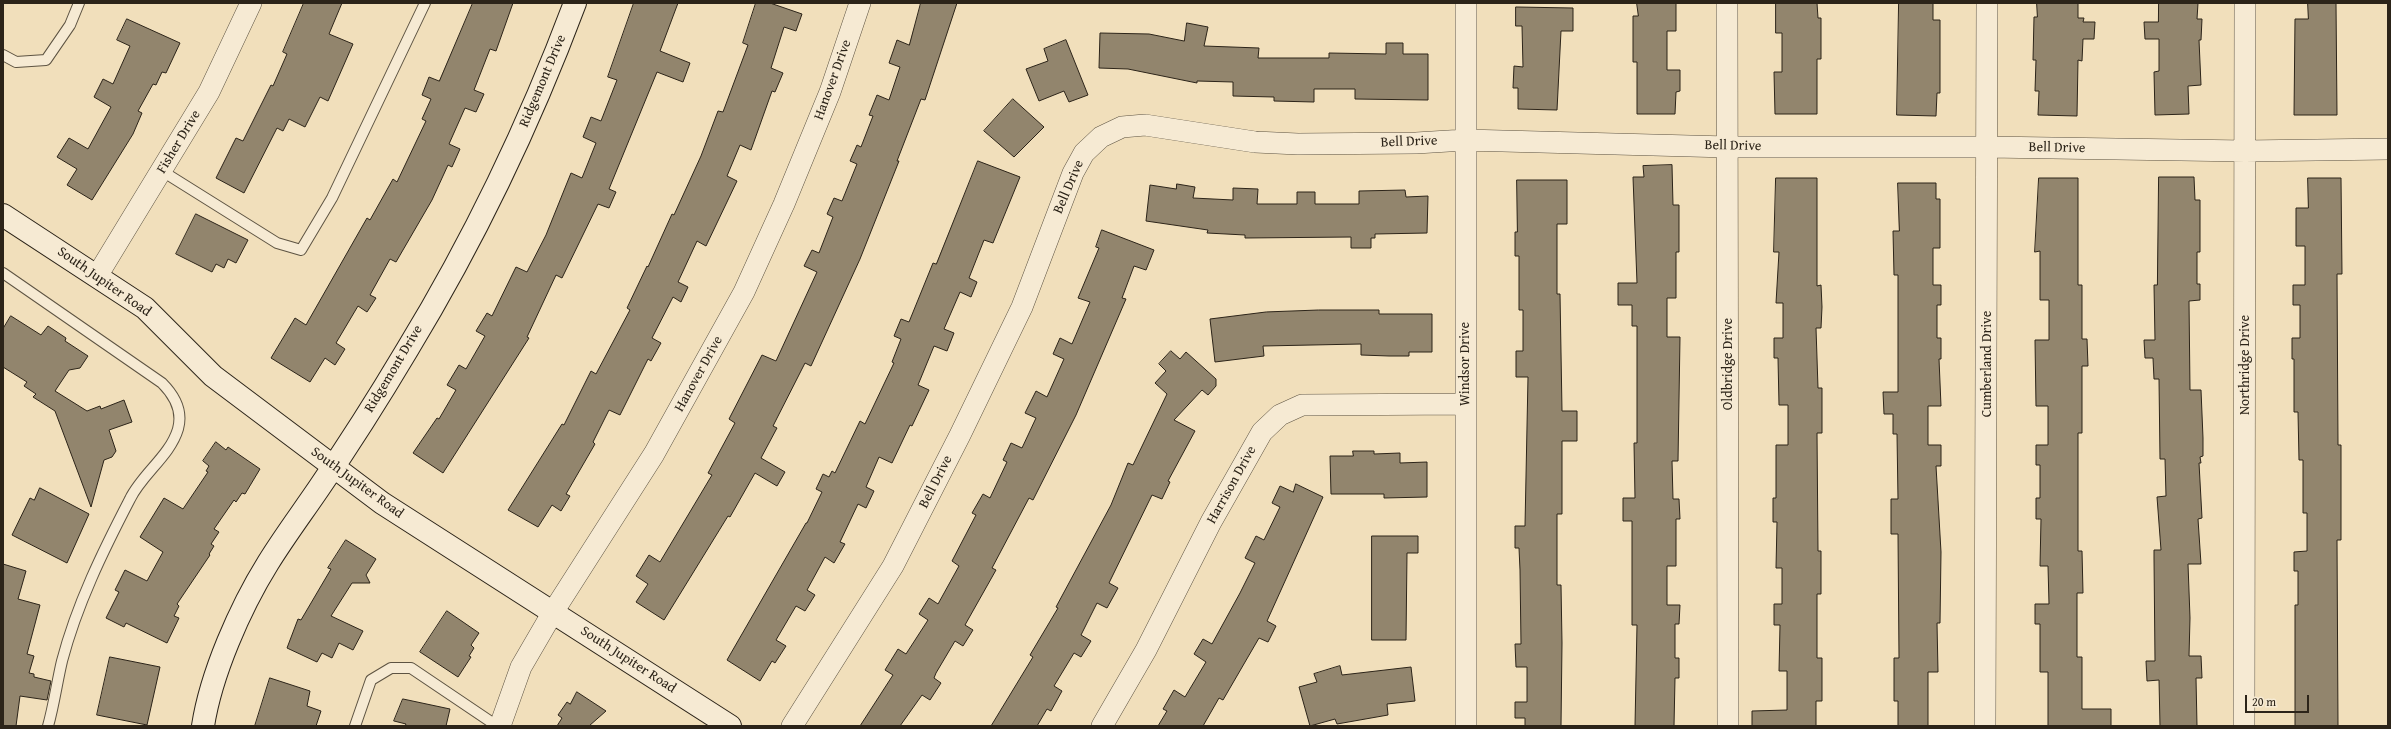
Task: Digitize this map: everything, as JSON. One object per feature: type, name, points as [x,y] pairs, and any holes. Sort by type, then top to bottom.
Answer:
[{"type":"street","name":"Fisher Drive","points":[[97,276],[209,92],[250,3]]},
{"type":"street","name":"Ridgemont Drive","points":[[202,726],[219,665],[240,616],[266,565],[333,467],[408,348],[484,211],[516,145],[575,3]]},
{"type":"street","name":"Hanover Drive","points":[[500,726],[521,667],[553,612],[658,448],[744,292],[784,204],[827,99],[860,3]]},
{"type":"street","name":"Windsor Drive","points":[[1466,3],[1466,726]]},
{"type":"street","name":"Oldbridge Drive","points":[[1727,3],[1728,726]]},
{"type":"street","name":"Cumberland Drive","points":[[1985,726],[1988,147],[1987,3]]},
{"type":"street","name":"Northridge Drive","points":[[2244,726],[2245,3]]},
{"type":"street","name":"Bell Drive","points":[[792,726],[893,566],[960,436],[1022,307],[1073,173],[1084,153],[1101,137],[1122,127],[1145,125],[1255,142],[1408,143],[1466,140],[1728,147],[1988,147],[2245,151],[2388,149]]},
{"type":"street","name":"South Jupiter Road","points":[[3,215],[145,308],[213,376],[382,504],[730,726]]},
{"type":"street","name":"Harrison Drive","points":[[1102,726],[1146,650],[1211,522],[1262,432],[1271,423],[1291,409],[1302,405],[1465,404]]},
{"type":"lane","points":[[3,55],[16,62],[46,60],[70,25],[79,3]]},
{"type":"lane","points":[[162,171],[277,243],[301,250],[332,198],[425,3]]},
{"type":"lane","points":[[3,273],[162,383],[171,392],[177,404],[180,417],[177,430],[172,441],[131,496],[89,582],[62,660],[48,726]]},
{"type":"lane","points":[[354,726],[371,680],[391,668],[411,668],[497,726]]},
{"type":"building","points":[[304,3],[342,3],[329,34],[353,44],[328,101],[320,97],[305,127],[289,119],[283,131],[277,128],[244,193],[216,178],[236,138],[243,141],[271,85],[273,86],[287,54],[283,52]]},
{"type":"building","points":[[473,3],[513,3],[496,51],[490,49],[474,90],[484,94],[476,112],[465,108],[449,144],[460,149],[452,167],[448,165],[432,200],[396,262],[390,259],[370,295],[376,298],[367,312],[358,306],[336,343],[345,349],[335,365],[325,358],[310,382],[271,358],[295,318],[306,325],[367,218],[370,220],[393,179],[397,182],[426,121],[422,119],[431,99],[422,95],[429,77],[439,81]]},
{"type":"building","points":[[634,3],[678,3],[660,51],[690,63],[683,82],[657,72],[609,189],[616,192],[609,208],[598,204],[562,278],[556,275],[527,337],[529,338],[443,473],[413,453],[437,418],[439,419],[456,390],[447,385],[459,365],[466,369],[485,336],[476,331],[487,313],[492,316],[516,267],[527,272],[546,235],[571,173],[582,178],[596,143],[583,137],[591,117],[601,121],[617,80],[608,77]]},
{"type":"building","points":[[756,3],[770,3],[802,14],[796,31],[784,27],[771,68],[783,73],[775,92],[772,91],[751,150],[740,145],[727,176],[737,181],[706,246],[697,241],[678,282],[688,287],[681,302],[673,297],[652,338],[661,343],[651,361],[648,359],[620,415],[609,410],[593,442],[595,444],[566,494],[570,496],[561,511],[552,505],[538,527],[508,510],[562,424],[564,425],[591,371],[596,374],[630,310],[627,308],[647,266],[648,267],[672,214],[674,215],[701,156],[718,111],[723,112],[748,45],[743,43]]},
{"type":"building","points":[[921,3],[957,3],[925,100],[921,99],[897,161],[899,161],[860,259],[811,366],[805,363],[773,426],[777,428],[761,458],[785,472],[777,486],[755,473],[730,517],[728,516],[664,620],[636,602],[648,584],[636,576],[649,555],[660,562],[712,475],[708,473],[735,423],[729,419],[762,355],[776,361],[817,272],[804,266],[812,250],[819,253],[833,217],[827,214],[834,198],[842,201],[857,164],[850,161],[857,145],[861,147],[873,116],[869,115],[877,95],[889,100],[900,67],[889,63],[897,40],[909,45]]},
{"type":"building","points":[[1637,3],[1676,3],[1676,31],[1667,31],[1667,70],[1680,70],[1680,91],[1676,92],[1675,114],[1637,114],[1637,62],[1633,62],[1633,16],[1638,16]]},
{"type":"building","points":[[1776,3],[1817,3],[1818,18],[1821,18],[1821,59],[1817,59],[1817,114],[1775,114],[1774,72],[1782,72],[1782,33],[1776,33]]},
{"type":"building","points":[[1899,3],[1933,3],[1933,20],[1940,20],[1940,93],[1937,93],[1936,116],[1897,115]]},
{"type":"building","points":[[2037,3],[2078,3],[2078,18],[2084,18],[2083,22],[2095,22],[2094,39],[2083,39],[2082,61],[2078,60],[2077,116],[2038,115],[2039,91],[2035,91],[2036,60],[2033,60],[2034,17],[2037,17]]},
{"type":"building","points":[[2159,3],[2198,3],[2197,19],[2202,19],[2201,40],[2199,40],[2201,85],[2188,86],[2189,114],[2155,115],[2154,72],[2159,71],[2159,39],[2145,39],[2144,22],[2158,22]]},
{"type":"building","points":[[2308,3],[2336,3],[2337,115],[2294,115],[2295,19],[2308,19]]},
{"type":"building","points":[[1516,7],[1573,8],[1573,31],[1561,31],[1557,110],[1518,109],[1518,88],[1513,88],[1514,66],[1523,67],[1522,26],[1516,26]]},
{"type":"building","points":[[127,19],[180,43],[166,73],[162,72],[156,85],[153,84],[138,111],[142,113],[133,134],[92,200],[67,185],[77,169],[57,157],[69,138],[88,149],[111,107],[94,97],[103,79],[113,84],[130,46],[117,40]]},
{"type":"building","points":[[1187,23],[1208,27],[1204,46],[1259,48],[1258,58],[1329,58],[1329,53],[1386,54],[1386,43],[1403,43],[1403,54],[1428,54],[1428,100],[1355,99],[1355,89],[1314,89],[1314,102],[1274,101],[1274,97],[1233,96],[1233,82],[1197,81],[1197,83],[1128,69],[1099,68],[1100,33],[1149,34],[1184,41]]},
{"type":"building","points":[[1066,40],[1088,95],[1069,102],[1064,91],[1039,101],[1026,69],[1048,61],[1044,49]]},
{"type":"building","points":[[1013,99],[1044,127],[1014,157],[984,131]]},
{"type":"building","points":[[978,161],[1020,177],[993,243],[984,240],[969,278],[977,282],[971,297],[960,292],[944,329],[954,333],[947,351],[934,346],[918,385],[929,390],[912,426],[910,425],[892,463],[879,457],[866,487],[874,491],[866,508],[858,504],[840,542],[845,544],[834,563],[825,557],[807,590],[815,595],[805,611],[796,606],[776,640],[786,646],[775,663],[772,661],[760,681],[727,660],[807,523],[822,492],[816,489],[823,474],[829,477],[832,471],[835,473],[860,421],[865,424],[894,363],[892,362],[901,339],[894,336],[901,319],[909,322],[933,263],[936,264]]},
{"type":"building","points":[[1672,165],[1673,205],[1679,205],[1679,252],[1676,252],[1676,298],[1667,298],[1667,337],[1680,337],[1678,461],[1672,461],[1673,499],[1679,499],[1680,519],[1676,519],[1676,566],[1667,566],[1667,605],[1680,605],[1679,624],[1675,624],[1675,658],[1679,658],[1679,678],[1675,678],[1674,726],[1635,726],[1637,625],[1632,625],[1632,521],[1623,521],[1623,498],[1635,498],[1634,443],[1637,443],[1637,326],[1632,326],[1632,305],[1618,305],[1618,283],[1637,283],[1633,177],[1644,177],[1643,166]]},
{"type":"building","points":[[2159,177],[2194,177],[2195,200],[2200,200],[2200,252],[2197,252],[2197,284],[2200,284],[2200,300],[2189,301],[2190,390],[2201,390],[2203,438],[2203,456],[2200,457],[2201,463],[2199,463],[2202,518],[2198,519],[2201,564],[2188,564],[2190,618],[2189,656],[2201,656],[2202,678],[2196,678],[2197,726],[2160,726],[2159,680],[2147,681],[2146,661],[2155,661],[2154,550],[2161,550],[2157,497],[2166,496],[2165,459],[2160,459],[2159,379],[2154,379],[2153,358],[2145,358],[2144,340],[2155,340],[2154,285],[2157,285]]},
{"type":"building","points":[[1776,178],[1817,178],[1817,286],[1821,285],[1822,307],[1821,328],[1816,328],[1818,388],[1822,388],[1822,433],[1817,433],[1818,551],[1821,551],[1821,594],[1817,594],[1817,658],[1822,658],[1822,701],[1816,701],[1816,726],[1752,726],[1752,711],[1787,710],[1787,671],[1779,671],[1780,625],[1774,625],[1774,604],[1782,604],[1782,568],[1776,568],[1777,522],[1773,522],[1773,498],[1776,498],[1776,445],[1788,445],[1788,405],[1779,405],[1778,358],[1774,358],[1774,338],[1783,338],[1783,303],[1776,303],[1779,252],[1774,252]]},
{"type":"building","points":[[2039,178],[2078,178],[2078,285],[2082,285],[2082,339],[2087,339],[2088,366],[2082,366],[2082,433],[2078,433],[2078,551],[2082,551],[2083,593],[2077,593],[2077,657],[2082,657],[2082,709],[2111,709],[2111,726],[2048,726],[2048,672],[2040,672],[2040,624],[2035,624],[2035,604],[2049,604],[2048,566],[2040,566],[2041,519],[2036,519],[2036,498],[2040,498],[2040,465],[2036,465],[2036,445],[2048,445],[2048,406],[2036,406],[2035,340],[2049,340],[2049,300],[2040,300],[2040,251],[2035,252]]},
{"type":"building","points":[[2308,178],[2341,178],[2342,274],[2337,274],[2338,445],[2341,445],[2341,540],[2337,540],[2338,726],[2295,726],[2295,605],[2298,605],[2298,571],[2294,571],[2294,552],[2307,551],[2307,513],[2303,513],[2303,460],[2299,460],[2298,412],[2294,412],[2294,359],[2292,359],[2292,338],[2300,338],[2300,305],[2293,305],[2293,285],[2305,285],[2305,246],[2296,246],[2296,208],[2308,208]]},
{"type":"building","points":[[1517,180],[1567,180],[1567,224],[1557,224],[1557,294],[1560,294],[1562,411],[1577,411],[1577,441],[1562,441],[1562,514],[1557,514],[1557,585],[1561,585],[1561,726],[1525,726],[1525,718],[1515,718],[1515,702],[1527,702],[1527,667],[1516,667],[1515,644],[1521,644],[1519,548],[1515,548],[1515,526],[1525,526],[1528,377],[1516,377],[1516,351],[1523,351],[1523,310],[1519,310],[1519,256],[1515,256],[1515,232],[1517,232]]},
{"type":"building","points":[[1898,183],[1936,183],[1936,199],[1940,199],[1940,248],[1933,248],[1933,285],[1941,285],[1941,305],[1937,305],[1937,338],[1941,338],[1941,359],[1939,359],[1941,406],[1928,406],[1928,445],[1941,445],[1941,466],[1936,466],[1941,552],[1940,623],[1937,623],[1938,672],[1928,672],[1928,726],[1898,726],[1898,701],[1894,701],[1894,658],[1899,658],[1898,534],[1891,534],[1891,499],[1898,499],[1897,434],[1893,434],[1893,414],[1884,414],[1883,392],[1898,392],[1898,275],[1894,275],[1893,231],[1899,231]]},
{"type":"building","points":[[1177,184],[1195,187],[1193,198],[1233,200],[1233,188],[1258,189],[1257,204],[1297,204],[1297,192],[1315,192],[1315,204],[1359,204],[1359,191],[1405,190],[1406,197],[1428,196],[1427,233],[1375,234],[1375,238],[1371,238],[1371,248],[1351,248],[1351,237],[1245,238],[1245,235],[1207,233],[1208,230],[1146,221],[1150,185],[1176,189]]},
{"type":"building","points":[[196,214],[248,240],[236,263],[228,259],[224,268],[216,264],[212,272],[176,254]]},
{"type":"building","points":[[1102,230],[1154,250],[1146,270],[1134,266],[1122,298],[1126,299],[1076,415],[1033,500],[1029,498],[992,568],[996,570],[965,625],[973,630],[963,646],[955,641],[936,673],[934,678],[941,683],[930,700],[922,695],[900,726],[860,726],[893,675],[885,670],[898,649],[906,654],[928,620],[919,614],[929,598],[938,604],[959,566],[952,561],[976,515],[972,513],[983,494],[990,498],[1007,462],[1003,460],[1011,443],[1022,448],[1036,418],[1025,413],[1036,391],[1047,397],[1064,359],[1053,354],[1060,338],[1072,344],[1090,302],[1078,298],[1099,248],[1096,247]]},
{"type":"building","points":[[1379,310],[1379,314],[1432,314],[1432,352],[1409,352],[1409,356],[1389,356],[1361,355],[1361,344],[1263,346],[1264,356],[1215,362],[1210,319],[1266,312]]},
{"type":"building","points":[[11,316],[41,335],[48,326],[66,338],[65,341],[88,356],[80,368],[69,370],[55,391],[87,411],[100,406],[101,409],[124,400],[132,422],[109,430],[116,451],[112,457],[104,460],[91,507],[55,411],[33,397],[36,394],[24,386],[27,382],[3,367],[3,329]]},
{"type":"building","points":[[1171,351],[1180,359],[1186,352],[1216,379],[1216,386],[1208,395],[1202,390],[1174,420],[1195,431],[1168,481],[1170,482],[1162,499],[1152,495],[1109,583],[1118,588],[1107,608],[1097,603],[1081,635],[1091,641],[1081,657],[1074,653],[1054,686],[1062,691],[1051,711],[1047,709],[1037,726],[991,726],[1033,657],[1030,655],[1058,608],[1056,607],[1111,505],[1128,463],[1133,465],[1167,394],[1155,383],[1166,371],[1159,364]]},
{"type":"building","points":[[216,442],[226,450],[228,447],[260,469],[245,494],[242,493],[236,502],[234,500],[214,529],[219,532],[211,544],[214,546],[209,554],[210,555],[177,604],[179,606],[174,616],[179,618],[167,643],[126,623],[124,627],[106,618],[119,592],[115,590],[125,570],[147,581],[163,552],[140,537],[164,498],[183,509],[208,472],[206,471],[209,466],[203,461]]},
{"type":"building","points":[[1353,451],[1374,451],[1374,454],[1400,453],[1400,463],[1427,462],[1427,497],[1384,498],[1384,494],[1331,494],[1330,456],[1353,456]]},
{"type":"building","points":[[1296,484],[1323,497],[1267,621],[1276,626],[1268,642],[1259,638],[1223,700],[1219,698],[1203,726],[1158,726],[1167,711],[1163,709],[1174,690],[1185,697],[1206,662],[1194,654],[1203,639],[1212,644],[1240,593],[1255,563],[1245,558],[1256,536],[1264,540],[1280,507],[1272,503],[1280,486],[1293,492]]},
{"type":"building","points":[[40,488],[89,514],[67,563],[12,535],[30,498],[34,500]]},
{"type":"building","points":[[1372,536],[1418,536],[1418,553],[1407,553],[1406,640],[1372,640]]},
{"type":"building","points":[[346,540],[376,559],[366,575],[370,583],[352,583],[331,616],[363,631],[353,650],[339,643],[332,658],[322,653],[317,662],[287,648],[298,619],[301,620],[331,569],[328,568]]},
{"type":"building","points":[[3,564],[26,571],[18,599],[40,605],[27,654],[34,656],[29,673],[34,674],[34,677],[51,681],[47,700],[20,696],[16,726],[3,726]]},
{"type":"building","points":[[447,611],[479,633],[471,645],[474,648],[469,656],[471,657],[458,677],[420,652]]},
{"type":"building","points":[[110,657],[160,667],[147,725],[97,715]]},
{"type":"building","points":[[1340,666],[1342,675],[1411,667],[1415,701],[1387,704],[1388,715],[1337,724],[1335,719],[1310,726],[1299,687],[1317,682],[1314,674]]},
{"type":"building","points":[[270,678],[310,691],[307,706],[321,711],[316,726],[255,726]]},
{"type":"building","points":[[577,692],[606,711],[589,726],[557,726],[562,718],[558,715],[567,702],[570,704]]},
{"type":"building","points":[[403,699],[450,709],[446,726],[405,726],[406,724],[394,721]]}]
